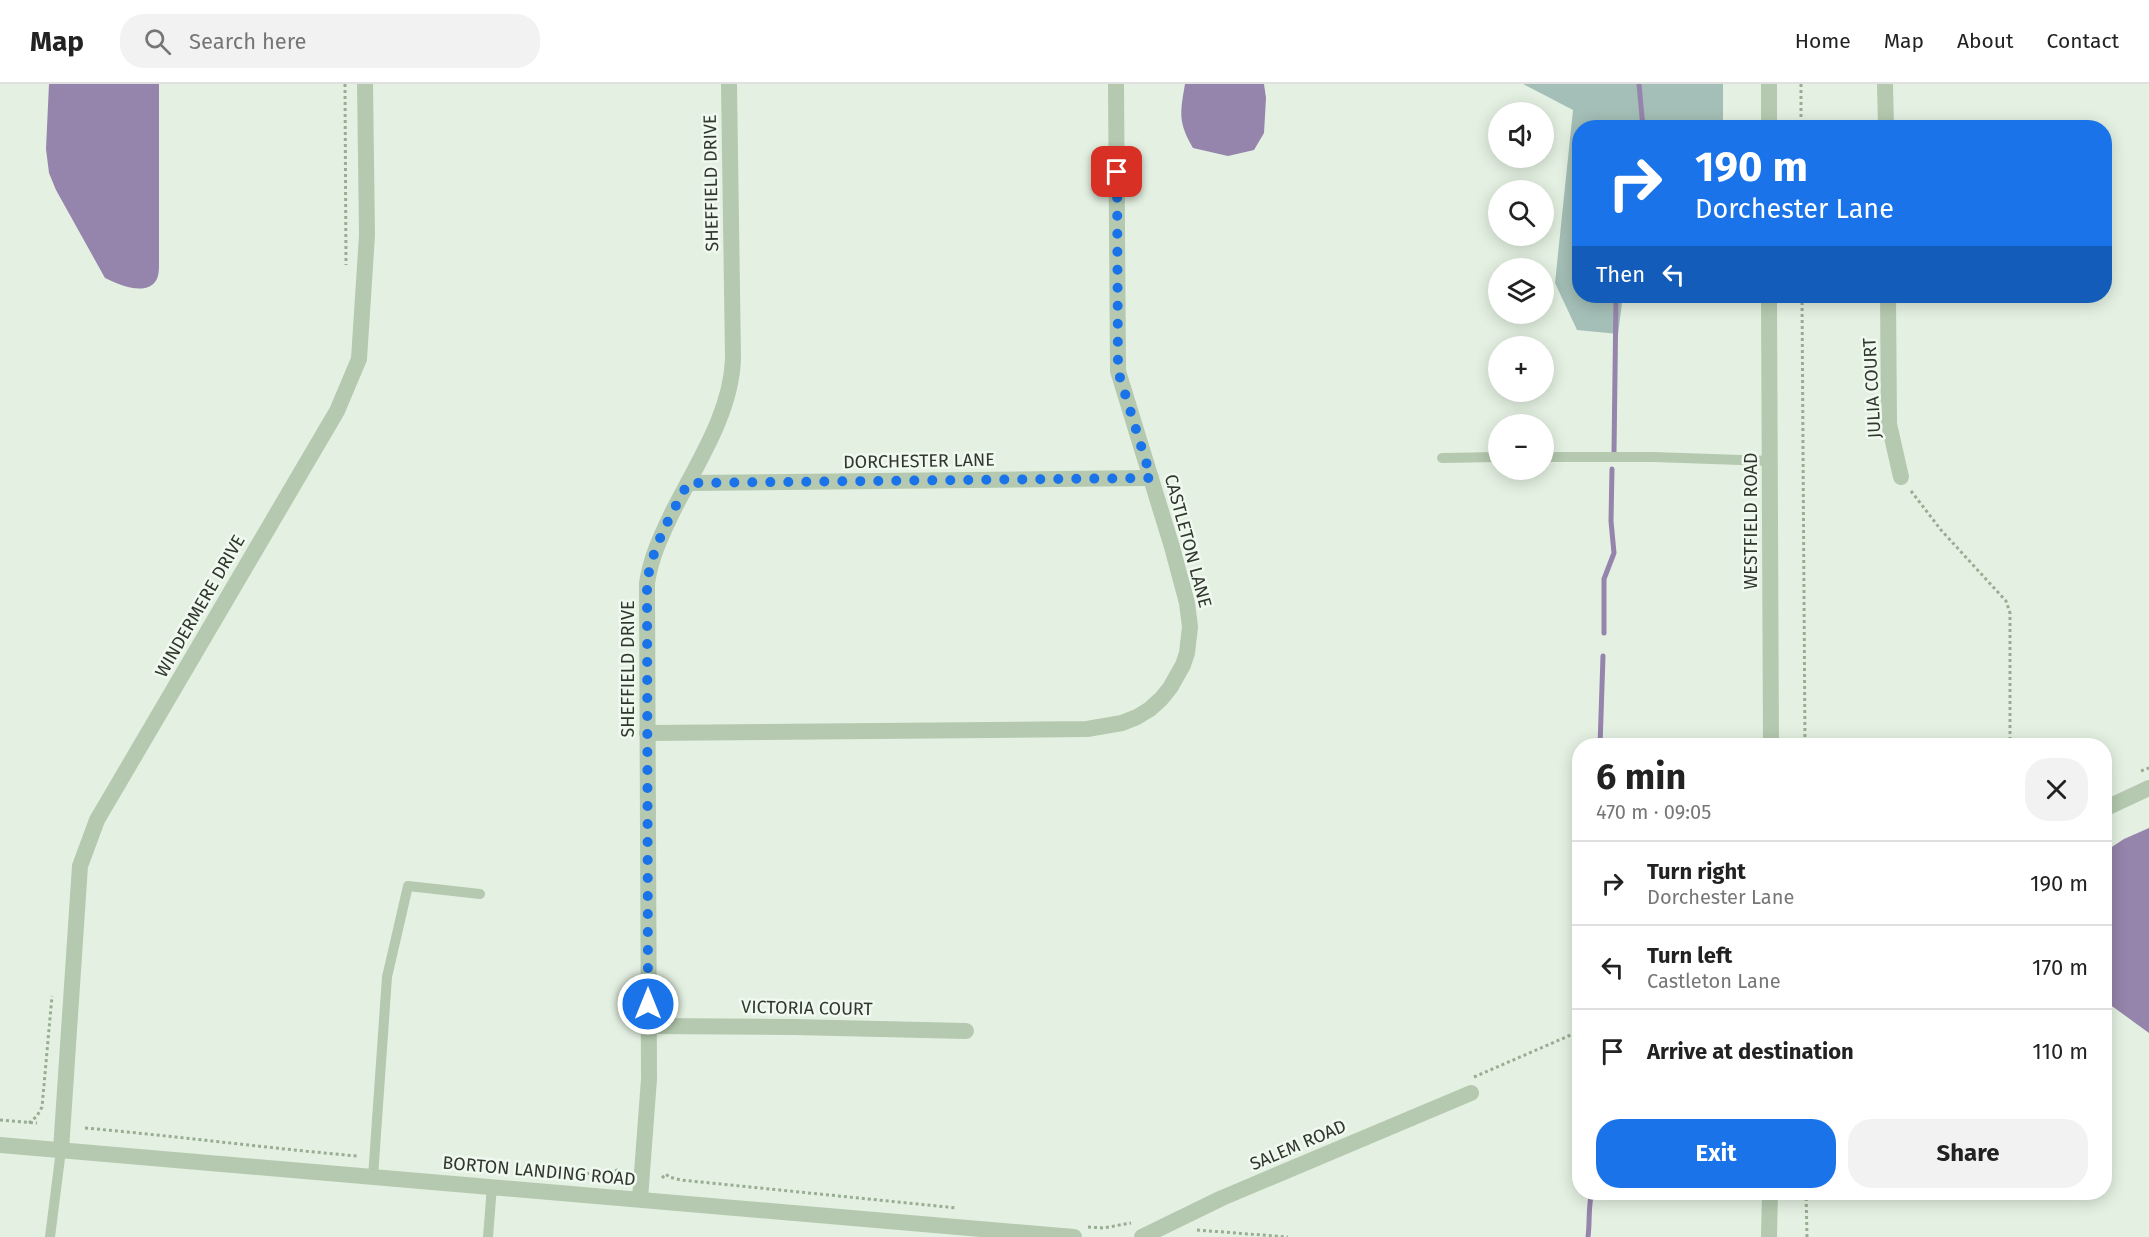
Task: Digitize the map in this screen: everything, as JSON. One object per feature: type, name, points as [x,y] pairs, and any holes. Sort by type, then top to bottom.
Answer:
[{"type":"street","name":"WINDERMERE DRIVE","points":[[60,1150],[80,866],[97,820],[338,411],[359,359],[367,235],[365,84]]},
{"type":"street","name":"SHEFFIELD DRIVE","points":[[640,1199],[649,1090],[646,602],[649,570],[657,545],[727,398],[732,373],[729,84]]},
{"type":"street","name":"CASTLETON LANE","points":[[648,733],[1087,729],[1122,723],[1137,717],[1161,699],[1178,677],[1187,653],[1190,627],[1188,603],[1120,383],[1117,361],[1116,84]]},
{"type":"street","points":[[1769,84],[1769,120]]},
{"type":"street","points":[[1885,84],[1886,120]]},
{"type":"street","name":"WESTFIELD ROAD","points":[[1770,303],[1771,738]]},
{"type":"street","name":"JULIA COURT","points":[[1888,303],[1889,424],[1901,477]]},
{"type":"street","name":"DORCHESTER LANE","points":[[688,483],[1151,478]]},
{"type":"street","points":[[2112,805],[2149,788]]},
{"type":"street","name":"VICTORIA COURT","points":[[648,1026],[966,1031]]},
{"type":"street","name":"SALEM ROAD","points":[[1142,1237],[1222,1198],[1472,1085]]},
{"type":"street","name":"BORTON LANDING ROAD","points":[[0,1144],[640,1199],[1077,1232]]},
{"type":"street","points":[[1769,1237],[1770,1200]]},
{"type":"lane","points":[[1442,458],[1488,457]]},
{"type":"lane","points":[[1554,457],[1653,457],[1770,461]]},
{"type":"lane","points":[[372,1177],[387,977],[408,886],[480,894]]},
{"type":"lane","points":[[50,1237],[60,1150]]},
{"type":"lane","points":[[488,1237],[492,1186]]},
{"type":"path","points":[[1801,84],[1801,120]]},
{"type":"path","points":[[1802,303],[1805,738]]},
{"type":"path","points":[[1901,477],[1941,530],[2006,602],[2010,613],[2010,738]]},
{"type":"path","points":[[1472,1085],[1572,1035]]},
{"type":"path","points":[[0,1120],[37,1123]]},
{"type":"path","points":[[84,1128],[357,1156]]},
{"type":"path","points":[[662,1178],[666,1174],[669,1177],[681,1179],[960,1208]]},
{"type":"path","points":[[1806,1200],[1807,1237]]},
{"type":"path","points":[[1077,1232],[1123,1226]]},
{"type":"path","points":[[1195,1230],[1288,1237]]},
{"type":"shaded area","points":[[49,84],[159,84],[159,268],[155,282],[150,286],[130,288],[105,278],[56,190],[49,173],[46,149]]},
{"type":"shaded area","points":[[1185,84],[1264,84],[1266,98],[1264,133],[1254,150],[1228,156],[1193,148],[1185,131],[1182,117]]},
{"type":"shaded area","points":[[1523,84],[1723,84],[1723,120],[1572,120],[1572,303],[1622,303],[1618,334],[1577,330],[1555,283],[1573,110]]},
{"type":"shaded area","points":[[2149,828],[2149,1033],[2112,1006],[2112,847]]},
{"type":"waterway","points":[[1639,84],[1642,120]]},
{"type":"waterway","points":[[1614,452],[1616,303]]},
{"type":"waterway","points":[[1604,633],[1604,579],[1614,553],[1611,521],[1612,469]]},
{"type":"waterway","points":[[1600,738],[1603,656]]},
{"type":"waterway","points":[[1588,1237],[1591,1200]]},
{"type":"route","points":[[648,1004],[647,583],[657,545],[688,483],[1151,478],[1118,371],[1117,172]]}]
